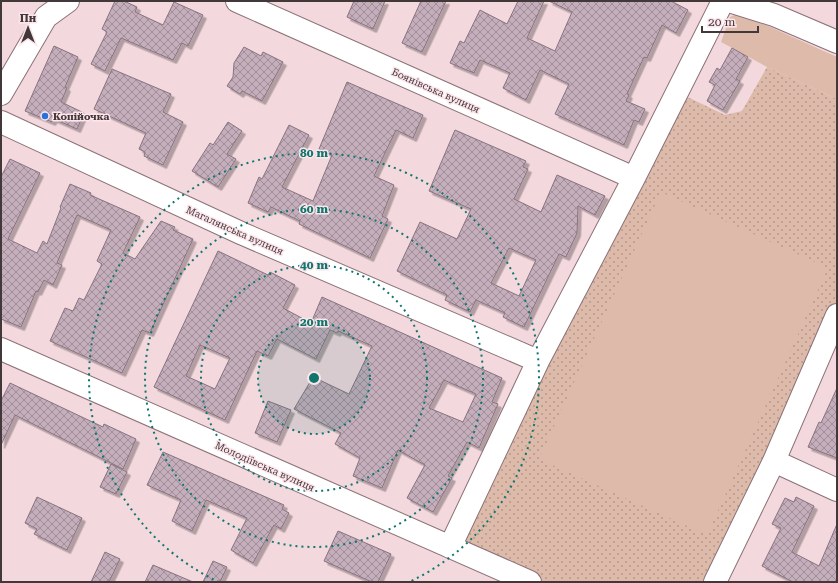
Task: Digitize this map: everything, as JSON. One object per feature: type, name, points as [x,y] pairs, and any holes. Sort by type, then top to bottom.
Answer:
[{"type":"street","points":[[1,94],[46,17],[68,1]]},
{"type":"street","name":"Боянівська вулиця","points":[[237,1],[634,178]]},
{"type":"street","points":[[450,547],[538,361],[634,178],[723,1]]},
{"type":"street","points":[[729,1],[778,8],[837,42]]},
{"type":"street","name":"Магалянська вулиця","points":[[1,122],[243,234],[538,361]]},
{"type":"street","points":[[716,582],[774,461],[837,315]]},
{"type":"street","name":"Молодіївська вулиця","points":[[1,349],[530,582]]},
{"type":"street","points":[[774,461],[837,490]]},
{"type":"shaded area","points":[[739,13],[837,57],[837,99],[767,67],[721,42],[730,17]]},
{"type":"shaded area","points":[[767,67],[837,99],[837,316],[716,582],[529,582],[449,547],[677,92],[725,115],[742,111]]},
{"type":"shaded area","points":[[661,192],[828,268],[707,535],[539,459]]},
{"type":"building","points":[[115,1],[124,1],[137,7],[135,12],[163,25],[174,2],[203,15],[188,46],[182,43],[173,60],[121,38],[105,71],[91,64],[107,32],[102,29]]},
{"type":"building","points":[[354,1],[385,1],[373,29],[347,17]]},
{"type":"building","points":[[421,1],[446,1],[422,52],[402,43]]},
{"type":"building","points":[[518,1],[544,1],[527,38],[555,51],[572,12],[549,1],[671,1],[688,10],[676,33],[662,25],[647,58],[644,57],[627,94],[629,95],[626,101],[645,109],[639,122],[634,120],[624,145],[555,114],[569,84],[540,70],[526,100],[503,88],[510,73],[480,60],[474,73],[450,63],[460,41],[464,43],[480,10],[507,24]]},
{"type":"building","points":[[54,46],[78,57],[65,87],[67,88],[61,102],[84,113],[77,129],[54,119],[52,122],[25,111]]},
{"type":"building","points":[[244,47],[261,56],[263,52],[283,62],[262,101],[242,91],[240,94],[227,86],[233,77],[234,63]]},
{"type":"building","points":[[732,48],[748,57],[736,79],[740,81],[723,110],[707,101],[715,85],[709,82],[717,68],[720,70]]},
{"type":"building","points":[[112,69],[171,94],[163,112],[183,122],[163,165],[144,156],[145,152],[139,149],[146,133],[94,109]]},
{"type":"building","points":[[347,82],[423,115],[413,138],[396,130],[374,176],[394,185],[382,216],[388,219],[370,258],[299,224],[300,221],[271,207],[268,212],[248,203],[259,177],[262,179],[289,125],[309,135],[282,187],[313,201],[332,155],[319,149]]},
{"type":"building","points":[[228,122],[242,131],[227,154],[236,159],[218,187],[192,171],[210,143],[213,145]]},
{"type":"building","points":[[455,130],[526,161],[523,167],[528,169],[514,199],[541,212],[557,175],[605,196],[595,215],[578,206],[577,233],[566,257],[559,254],[524,327],[503,317],[505,313],[476,300],[470,312],[445,300],[447,295],[397,271],[420,222],[457,239],[471,209],[429,191]],"holes":[[[509,248],[536,260],[519,296],[491,283]]]},
{"type":"building","points":[[10,159],[40,173],[8,239],[37,253],[43,241],[47,244],[70,184],[91,193],[90,195],[140,217],[123,253],[135,259],[161,221],[175,227],[173,230],[193,239],[150,333],[142,330],[122,373],[50,341],[65,308],[73,311],[79,298],[84,300],[102,264],[97,261],[111,230],[77,215],[57,263],[62,265],[53,285],[44,280],[38,292],[36,291],[21,327],[1,319],[1,177]]},
{"type":"building","points":[[218,251],[268,275],[270,272],[295,285],[283,308],[311,323],[322,297],[502,378],[492,402],[498,404],[479,448],[467,442],[448,476],[452,478],[433,512],[407,498],[425,465],[398,450],[382,488],[353,476],[360,458],[335,444],[341,433],[294,409],[313,377],[349,394],[372,346],[338,331],[337,333],[330,330],[316,359],[277,339],[268,356],[257,351],[225,420],[154,387]],"holes":[[[200,345],[230,358],[215,389],[186,376]],[[444,380],[476,394],[463,422],[429,408]]]},
{"type":"building","points":[[10,383],[103,427],[104,424],[136,439],[123,469],[15,415],[1,445],[1,401]]},
{"type":"building","points":[[837,388],[837,458],[808,447]]},
{"type":"building","points":[[268,401],[291,410],[277,442],[255,433]]},
{"type":"building","points":[[163,452],[284,505],[282,509],[289,513],[281,529],[274,525],[253,563],[231,550],[247,518],[206,500],[192,531],[172,521],[181,500],[147,485]]},
{"type":"building","points":[[111,464],[127,472],[116,494],[100,487]]},
{"type":"building","points":[[37,497],[82,518],[67,550],[34,534],[37,529],[25,523]]},
{"type":"building","points":[[796,497],[814,506],[792,552],[819,566],[837,524],[837,582],[793,582],[762,566],[781,528],[772,524],[785,498],[794,502]]},
{"type":"building","points":[[338,531],[391,554],[378,582],[372,582],[324,561]]},
{"type":"building","points":[[105,552],[120,559],[109,582],[91,582]]},
{"type":"building","points":[[213,561],[227,567],[220,582],[203,582]]},
{"type":"building","points":[[153,565],[193,582],[145,582]]},
{"type":"place","name":"Копійочка","points":[[45,116]]}]
